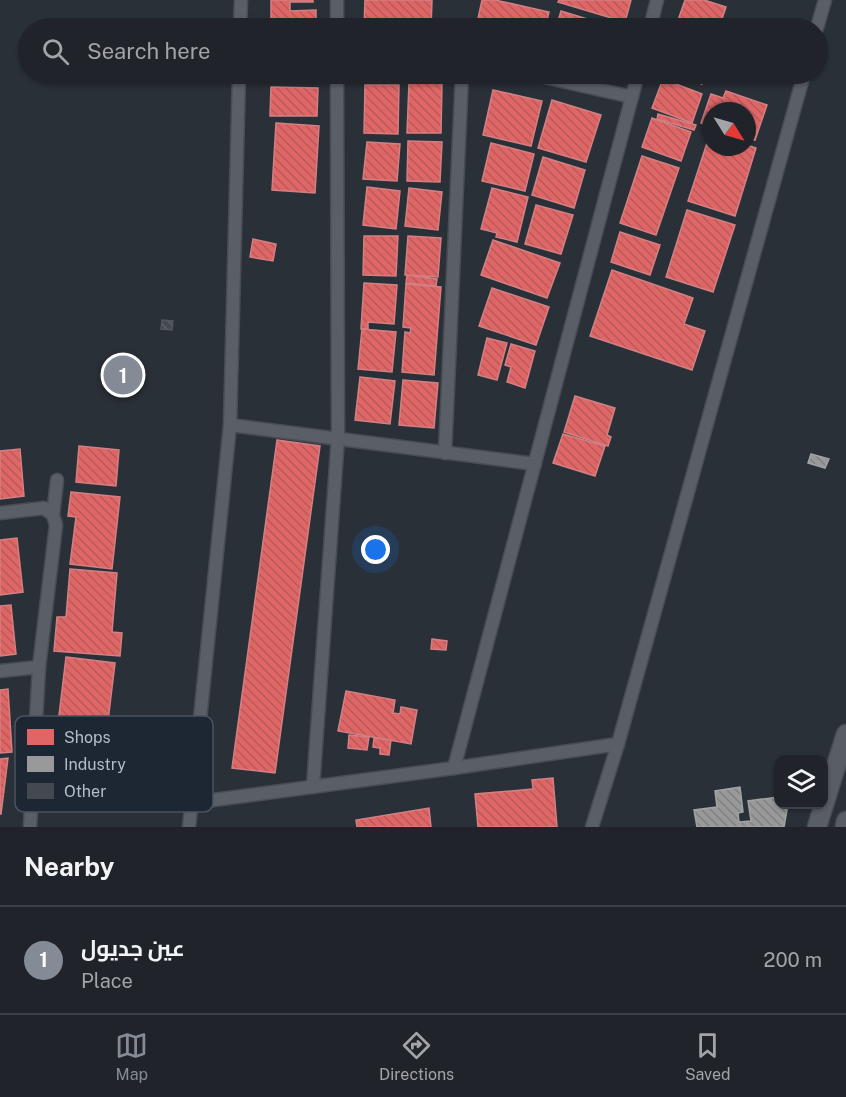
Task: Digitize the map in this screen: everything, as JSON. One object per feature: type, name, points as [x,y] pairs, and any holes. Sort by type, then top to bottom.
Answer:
[{"type":"street","points":[[240,18],[241,0]]},
{"type":"street","points":[[337,0],[337,18]]},
{"type":"street","points":[[652,18],[657,0]]},
{"type":"street","points":[[818,18],[821,1]]},
{"type":"street","points":[[200,716],[230,425],[239,84]]},
{"type":"street","points":[[313,787],[338,437],[337,84]]},
{"type":"street","points":[[445,453],[462,84]]},
{"type":"street","points":[[575,84],[632,97]]},
{"type":"street","points":[[454,768],[635,84]]},
{"type":"street","points":[[592,827],[618,744],[801,84]]},
{"type":"street","points":[[230,425],[535,464]]},
{"type":"street","points":[[36,716],[39,667],[56,525],[53,515],[57,480]]},
{"type":"street","points":[[0,513],[44,508],[53,515]]},
{"type":"street","points":[[0,671],[39,667]]},
{"type":"street","points":[[818,826],[846,734]]},
{"type":"street","points":[[213,800],[618,744]]},
{"type":"street","points":[[30,827],[31,812]]},
{"type":"street","points":[[189,827],[190,812]]},
{"type":"building: Shops","points":[[271,0],[313,0],[313,2],[290,2],[290,11],[316,10],[316,18],[271,18]]},
{"type":"building: Shops","points":[[365,0],[432,0],[431,18],[364,18]]},
{"type":"building: Shops","points":[[482,0],[495,0],[549,12],[548,18],[478,18]]},
{"type":"building: Shops","points":[[559,0],[631,0],[626,18],[612,18],[558,2]]},
{"type":"building: Shops","points":[[685,0],[704,0],[726,7],[722,18],[679,18]]},
{"type":"building: Shops","points":[[561,11],[584,18],[559,18]]},
{"type":"building: Shops","points":[[409,84],[442,84],[441,133],[407,133]]},
{"type":"building: Shops","points":[[661,84],[676,84],[702,94],[692,123],[652,108]]},
{"type":"building: Shops","points":[[365,85],[399,85],[398,134],[364,133]]},
{"type":"building: Shops","points":[[271,87],[318,88],[317,116],[270,116]]},
{"type":"building: Shops","points":[[493,90],[542,101],[531,146],[483,135]]},
{"type":"building: Shops","points":[[726,91],[767,105],[756,137],[756,102],[708,102],[711,94],[723,98]]},
{"type":"building: Shops","points":[[552,100],[601,115],[586,162],[538,148]]},
{"type":"building: Shops","points":[[658,114],[696,125],[694,130],[657,119]]},
{"type":"building: Shops","points":[[652,118],[691,132],[681,161],[642,147]]},
{"type":"building: Shops","points":[[276,123],[319,126],[315,193],[272,190]]},
{"type":"building: Shops","points":[[408,141],[442,142],[440,182],[407,181]]},
{"type":"building: Shops","points":[[367,142],[400,144],[397,181],[363,179]]},
{"type":"building: Shops","points":[[491,143],[534,154],[525,191],[482,181]]},
{"type":"building: Shops","points":[[642,156],[679,168],[656,235],[620,223]]},
{"type":"building: Shops","points":[[703,156],[754,156],[735,216],[688,201]]},
{"type":"building: Shops","points":[[543,157],[585,170],[574,208],[532,195]]},
{"type":"building: Shops","points":[[367,187],[400,191],[396,229],[363,225]]},
{"type":"building: Shops","points":[[409,188],[442,192],[438,230],[405,226]]},
{"type":"building: Shops","points":[[492,188],[528,197],[517,242],[496,237],[497,233],[481,229]]},
{"type":"building: Shops","points":[[536,205],[573,215],[561,254],[525,244]]},
{"type":"building: Shops","points":[[687,210],[735,225],[713,292],[666,277]]},
{"type":"building: Shops","points":[[620,232],[660,245],[650,275],[611,262]]},
{"type":"building: Shops","points":[[364,236],[398,236],[396,276],[363,275]]},
{"type":"building: Shops","points":[[408,236],[441,238],[438,277],[405,275]]},
{"type":"building: Shops","points":[[253,239],[276,244],[273,261],[250,257]]},
{"type":"building: Shops","points":[[493,240],[560,263],[547,298],[481,275]]},
{"type":"building: Shops","points":[[612,270],[693,298],[684,324],[705,331],[692,370],[590,336]]},
{"type":"building: Shops","points":[[407,275],[437,279],[436,286],[406,283]]},
{"type":"building: Shops","points":[[364,283],[397,285],[394,324],[368,322],[368,329],[361,329]]},
{"type":"building: Shops","points":[[406,284],[441,287],[434,375],[402,372],[405,332],[410,333],[411,328],[403,327]]},
{"type":"building: Shops","points":[[492,288],[549,307],[536,345],[479,326]]},
{"type":"building: Shops","points":[[362,329],[396,332],[392,372],[358,369]]},
{"type":"building: Shops","points":[[487,338],[507,343],[497,380],[478,375]]},
{"type":"building: Shops","points":[[511,344],[535,351],[525,388],[507,382],[511,367],[505,365]]},
{"type":"building: Shops","points":[[360,377],[395,381],[390,424],[355,420]]},
{"type":"building: Shops","points":[[403,380],[438,383],[434,428],[399,425]]},
{"type":"building: Shops","points":[[575,396],[615,408],[607,435],[611,437],[608,446],[564,432]]},
{"type":"building: Shops","points":[[563,434],[605,446],[595,476],[553,463]]},
{"type":"building: Shops","points":[[277,440],[320,446],[275,773],[232,768]]},
{"type":"building: Shops","points":[[79,446],[119,450],[116,486],[76,482]]},
{"type":"building: Shops","points":[[20,449],[24,496],[0,499],[0,451]]},
{"type":"building: Shops","points":[[71,492],[120,497],[112,569],[70,564],[76,517],[68,516]]},
{"type":"building: Shops","points":[[17,538],[23,592],[0,595],[0,540]]},
{"type":"building: Shops","points":[[70,569],[117,573],[112,632],[122,633],[120,656],[54,651],[57,617],[66,617]]},
{"type":"building: Shops","points":[[11,605],[16,654],[0,656],[0,606]]},
{"type":"building: Shops","points":[[432,639],[447,641],[446,650],[431,649]]},
{"type":"building: Shops","points":[[66,657],[115,663],[109,716],[59,716]]},
{"type":"building: Shops","points":[[8,689],[12,752],[0,753],[0,690]]},
{"type":"building: Shops","points":[[346,691],[395,700],[393,713],[400,714],[401,707],[417,710],[411,744],[338,731]]},
{"type":"building: Shops","points":[[349,735],[369,737],[367,750],[348,748]]},
{"type":"building: Shops","points":[[374,738],[391,740],[389,755],[380,754],[380,748],[373,747]]},
{"type":"building: Shops","points":[[8,758],[1,814],[0,814],[0,759]]},
{"type":"building: Shops","points":[[553,778],[557,827],[478,827],[475,794],[533,789],[532,780]]},
{"type":"building: Shops","points":[[429,808],[431,827],[357,827],[356,820]]},
{"type":"building: Industry","points":[[811,454],[829,459],[825,468],[808,463]]},
{"type":"building: Industry","points":[[740,787],[743,812],[738,813],[739,822],[751,821],[748,801],[774,798],[774,809],[787,809],[784,827],[697,827],[694,810],[717,807],[715,791]]},
{"type":"building: Other","points":[[162,320],[173,321],[172,330],[161,329]]},
{"type":"place","name":"عين جديول","points":[[123,375]]}]
